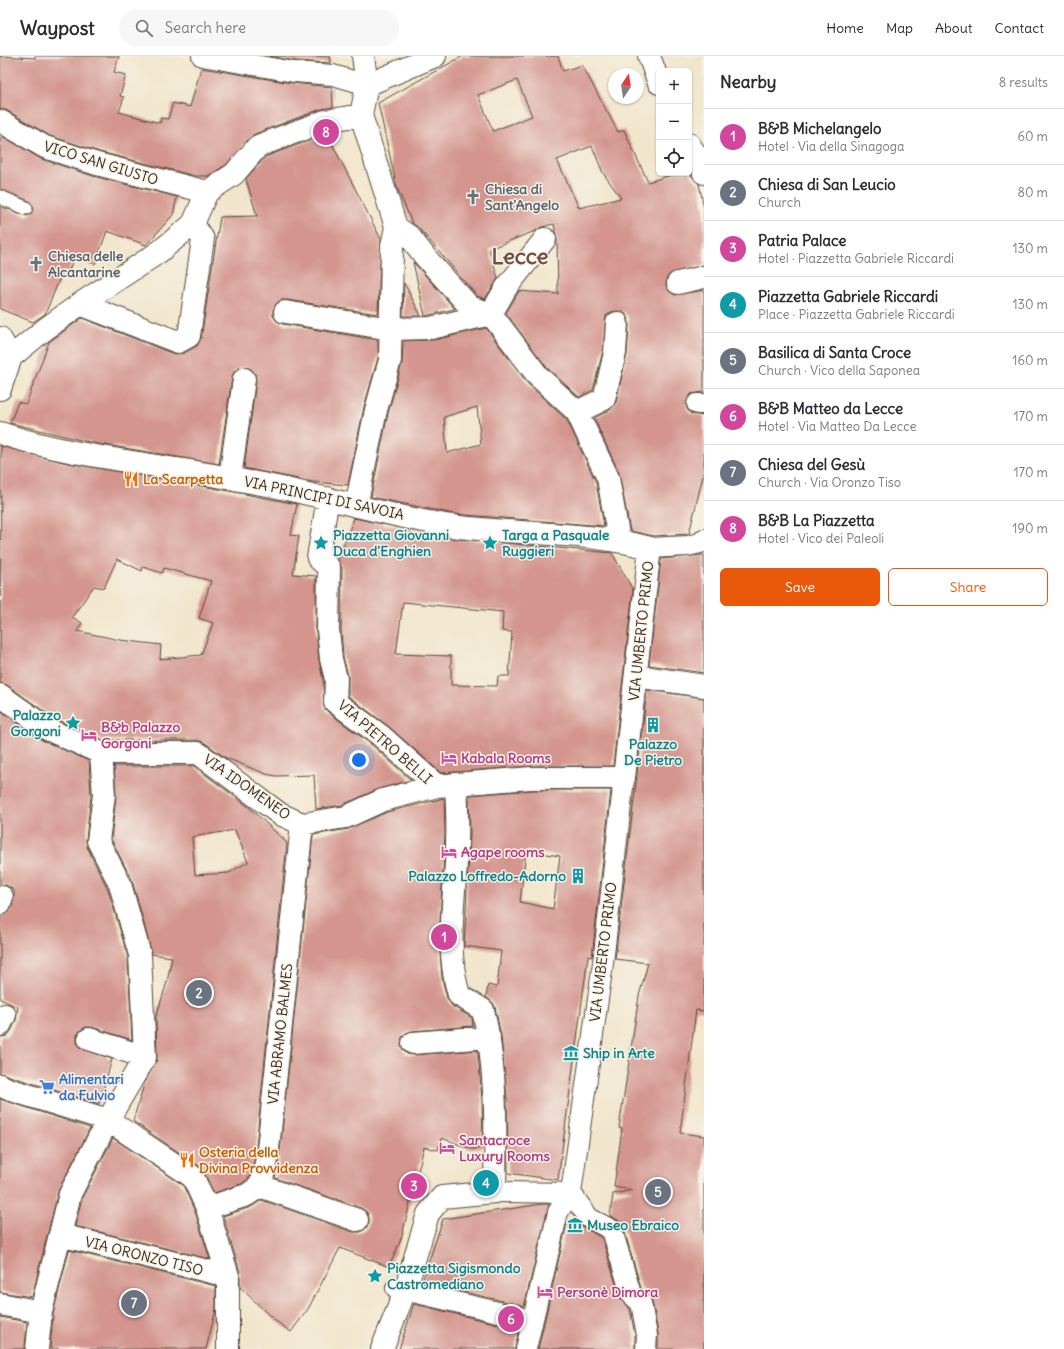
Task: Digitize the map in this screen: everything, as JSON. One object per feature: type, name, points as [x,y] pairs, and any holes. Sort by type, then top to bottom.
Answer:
[{"type":"street","points":[[202,56],[294,64],[368,85],[435,56]]},
{"type":"street","points":[[356,506],[376,410],[390,360],[392,246],[396,227],[361,115],[368,85],[364,56]]},
{"type":"street","points":[[650,56],[656,73]]},
{"type":"street","points":[[0,389],[11,357],[44,330],[80,304],[159,252],[193,224],[207,192],[234,174],[258,146],[325,121],[361,115]]},
{"type":"street","name":"VICO SAN GIUSTO","points":[[1,124],[60,152],[104,166],[207,192]]},
{"type":"street","points":[[692,149],[702,164],[704,173]]},
{"type":"street","points":[[80,304],[178,342],[190,336],[203,239],[193,224]]},
{"type":"street","points":[[396,227],[409,236],[427,259],[470,307],[491,314],[538,376],[577,412],[608,478],[619,540]]},
{"type":"street","points":[[285,312],[391,329],[431,328],[491,314],[506,288],[545,240]]},
{"type":"street","points":[[678,283],[704,277]]},
{"type":"street","points":[[577,412],[604,399],[615,353],[617,323]]},
{"type":"street","points":[[0,338],[11,357]]},
{"type":"street","points":[[230,478],[244,379]]},
{"type":"street","name":"VIA PRINCIPI DI SAVOIA","points":[[0,433],[27,442],[111,459],[230,478],[328,498],[356,506],[450,526],[518,533],[619,540],[650,548]]},
{"type":"street","name":"VIA PIETRO BELLI","points":[[328,498],[318,558],[329,568],[328,630],[331,659],[336,678],[335,702],[447,785]]},
{"type":"street","points":[[650,548],[688,546],[704,542],[704,539]]},
{"type":"street","name":"VIA UMBERTO PRIMO","points":[[526,1349],[558,1212],[571,1193],[603,963],[650,548]]},
{"type":"street","points":[[636,676],[704,686]]},
{"type":"street","name":"VIA IDOMENEO","points":[[0,695],[49,730],[101,753],[198,753],[280,814],[302,824],[346,817],[384,800],[447,785],[531,778],[624,778]]},
{"type":"street","points":[[37,1349],[41,1312],[70,1194],[108,1120],[145,1057],[140,955],[120,884],[98,841],[104,795],[101,753]]},
{"type":"street","points":[[447,785],[457,842],[451,943],[453,975],[460,995],[483,1010],[489,1037],[496,1148],[495,1192]]},
{"type":"street","name":"VIA ABRAMO BALMES","points":[[260,1186],[267,1159],[302,824]]},
{"type":"street","points":[[413,1043],[489,1037]]},
{"type":"street","points":[[89,1039],[145,1057]]},
{"type":"street","points":[[0,1085],[8,1089],[108,1120],[193,1177],[207,1208],[228,1276],[228,1349]]},
{"type":"street","points":[[207,1208],[247,1195],[260,1186],[357,1220]]},
{"type":"street","points":[[382,1349],[400,1289],[428,1214],[442,1197],[495,1192],[571,1193],[589,1218],[612,1230],[631,1294],[641,1303],[647,1335],[646,1349]]},
{"type":"street","name":"VIA ORONZO TISO","points":[[60,1235],[228,1276]]},
{"type":"street","points":[[400,1289],[532,1320]]},
{"type":"street","points":[[0,1304],[41,1312]]},
{"type":"lane","points":[[0,197],[26,208]]},
{"type":"building","points":[[0,56],[35,58],[35,56],[119,56],[114,72],[126,75],[120,96],[124,97],[119,112],[160,123],[161,118],[168,119],[173,103],[190,107],[201,68],[292,83],[332,87],[333,107],[321,109],[254,134],[226,165],[208,176],[196,176],[100,152],[50,136],[6,110],[0,109]]},
{"type":"building","points":[[269,56],[330,56],[331,63],[295,61]]},
{"type":"building","points":[[463,56],[558,56],[563,71],[582,65],[618,132],[624,130],[648,182],[668,176],[692,176],[699,184],[704,208],[704,265],[670,274],[666,279],[666,285],[669,291],[675,295],[704,290],[704,392],[691,394],[686,404],[687,409],[691,414],[704,416],[704,472],[689,534],[654,536],[630,531],[619,473],[594,418],[610,410],[616,402],[627,354],[629,324],[628,317],[624,312],[611,312],[606,316],[603,351],[593,390],[579,397],[547,368],[506,313],[519,291],[558,294],[557,240],[554,224],[541,227],[535,231],[489,249],[498,278],[485,299],[477,296],[419,228],[412,223],[397,188],[378,103]],"holes":[[[517,80],[532,116],[493,131],[478,95]],[[592,146],[603,173],[621,198],[579,208],[557,160]]]},
{"type":"building","points":[[327,134],[381,239],[378,314],[281,300],[276,304],[273,310],[273,316],[277,321],[283,324],[378,340],[378,358],[364,407],[348,485],[313,482],[244,468],[256,381],[255,374],[251,369],[246,367],[239,368],[234,372],[232,377],[219,464],[89,442],[10,423],[18,402],[26,404],[49,342],[82,318],[174,354],[184,353],[197,346],[201,338],[220,217],[257,216],[246,179],[265,157]]},
{"type":"building","points":[[2,136],[41,159],[93,176],[177,197],[173,215],[146,245],[107,231],[95,264],[74,257],[68,273],[63,271],[45,314],[33,322],[0,309],[0,206],[27,216],[31,214],[34,207],[29,201],[0,189],[0,139]]},
{"type":"building","points":[[413,262],[418,267],[455,309],[425,316]]},
{"type":"building","points":[[404,283],[421,316],[403,316]]},
{"type":"building","points":[[486,328],[528,384],[567,420],[596,482],[604,526],[454,514],[371,497],[388,413],[402,363],[403,341],[434,340]],"holes":[[[477,407],[481,444],[447,453],[444,417]]]},
{"type":"building","points":[[1,446],[63,462],[297,504],[291,535],[299,536],[293,574],[316,576],[316,631],[323,680],[324,707],[328,712],[372,745],[411,780],[378,789],[342,805],[316,809],[314,775],[276,776],[266,774],[226,758],[205,743],[198,740],[104,740],[55,719],[7,685],[0,683]],"holes":[[[117,559],[142,571],[143,567],[162,573],[164,568],[211,581],[199,618],[213,623],[201,655],[160,659],[161,645],[120,640],[77,631],[82,623],[72,617],[94,586],[104,588]]]},
{"type":"building","points":[[354,518],[451,538],[612,553],[633,590],[613,766],[530,766],[441,773],[388,726],[348,696],[348,676],[343,657],[341,629],[342,568],[338,560]],"holes":[[[403,602],[503,612],[502,631],[512,632],[509,676],[498,676],[497,686],[451,685],[451,656],[396,654]]]},
{"type":"building","points":[[704,555],[704,673],[649,665],[661,559]]},
{"type":"building","points":[[647,690],[704,698],[704,1011],[696,1010],[680,1133],[704,1136],[704,1349],[658,1349],[658,1333],[652,1300],[641,1288],[623,1226],[618,1220],[610,1216],[613,1194],[633,1190],[614,1187],[622,1129],[619,1128],[639,996],[648,963],[615,959]]},
{"type":"building","points":[[0,710],[42,740],[89,761],[91,795],[86,840],[87,847],[108,889],[128,957],[132,1040],[92,1027],[86,1027],[77,1035],[77,1042],[80,1048],[112,1059],[99,1104],[0,1073],[0,1037],[7,1036],[11,1031],[16,1020],[18,1007],[0,999],[0,918],[1,915],[9,912],[12,907],[14,890],[6,885],[0,885]]},
{"type":"building","points":[[114,766],[194,766],[250,808],[287,843],[255,1157],[249,1178],[241,1184],[214,1193],[200,1167],[133,1121],[145,1081],[157,1060],[156,1017],[167,982],[172,957],[152,954],[132,880],[111,839],[116,796]],"holes":[[[235,830],[248,862],[229,873],[195,875],[192,837]]]},
{"type":"building","points":[[532,790],[611,790],[592,957],[588,956],[558,1180],[508,1173],[507,1100],[501,1036],[495,1007],[486,997],[488,985],[497,987],[501,951],[464,946],[470,835],[469,795]],"holes":[[[526,851],[560,856],[553,909],[520,902]]]},
{"type":"building","points":[[444,798],[445,834],[439,938],[442,978],[447,998],[452,1006],[472,1018],[473,1026],[412,1031],[406,1033],[402,1037],[401,1044],[403,1050],[407,1054],[414,1055],[478,1050],[482,1101],[483,1148],[471,1149],[442,1138],[438,1150],[424,1147],[401,1239],[389,1267],[340,1248],[308,1309],[291,1332],[273,1319],[240,1287],[240,1272],[223,1216],[251,1207],[262,1200],[353,1232],[360,1232],[369,1224],[367,1212],[361,1208],[275,1178],[279,1160],[313,835],[348,829],[387,812]]},
{"type":"building","points":[[0,1099],[90,1128],[58,1191],[32,1297],[0,1292]]},
{"type":"building","points":[[113,1138],[183,1185],[195,1212],[210,1259],[75,1226],[82,1198]]},
{"type":"building","points":[[549,1204],[524,1306],[422,1282],[443,1219]]},
{"type":"building","points":[[567,1223],[581,1226],[602,1238],[620,1297],[630,1309],[635,1336],[635,1349],[538,1349]]},
{"type":"building","points":[[69,1250],[216,1286],[216,1309],[206,1349],[50,1349],[53,1314]]},
{"type":"building","points":[[414,1304],[519,1329],[515,1349],[399,1349]]},
{"type":"building","points":[[0,1317],[27,1322],[25,1349],[0,1349]]},
{"type":"place","name":"B&B La Piazzetta","points":[[326,132]]},
{"type":"place","name":"Chiesa di Sant'Angelo","points":[[473,197]]},
{"type":"place","name":"Chiesa delle Alcantarine","points":[[36,264]]},
{"type":"place","name":"La Scarpetta","points":[[131,479]]},
{"type":"place","name":"Piazzetta Giovanni Duca d'Enghien","points":[[321,543]]},
{"type":"place","name":"Targa a Pasquale Ruggieri","points":[[490,543]]},
{"type":"place","name":"Palazzo Gorgoni","points":[[73,723]]},
{"type":"place","name":"Palazzo De Pietro","points":[[653,725]]},
{"type":"place","name":"B&b Palazzo Gorgoni","points":[[89,735]]},
{"type":"place","name":"Kabala Rooms","points":[[449,758]]},
{"type":"place","name":"Agape rooms","points":[[449,852]]},
{"type":"place","name":"Palazzo Loffredo-Adorno","points":[[578,876]]},
{"type":"place","name":"B&B Michelangelo","points":[[444,937]]},
{"type":"place","name":"Chiesa di San Leucio","points":[[199,993]]},
{"type":"place","name":"Ship in Arte","points":[[571,1053]]},
{"type":"place","name":"Alimentari da Fulvio","points":[[47,1087]]},
{"type":"place","name":"Santacroce Luxury Rooms","points":[[447,1148]]},
{"type":"place","name":"Osteria della Divina Provvidenza","points":[[187,1160]]},
{"type":"place","name":"Piazzetta Gabriele Riccardi","points":[[486,1183]]},
{"type":"place","name":"Patria Palace","points":[[414,1186]]},
{"type":"place","name":"Basilica di Santa Croce","points":[[658,1192]]},
{"type":"place","name":"Museo Ebraico","points":[[575,1225]]},
{"type":"place","name":"Piazzetta Sigismondo Castromediano","points":[[375,1276]]},
{"type":"place","name":"Personè Dimora","points":[[545,1292]]},
{"type":"place","name":"Chiesa del Gesù","points":[[134,1303]]},
{"type":"place","name":"B&B Matteo da Lecce","points":[[511,1319]]},
{"type":"district","name":"Lecce","points":[[520,256]]}]
